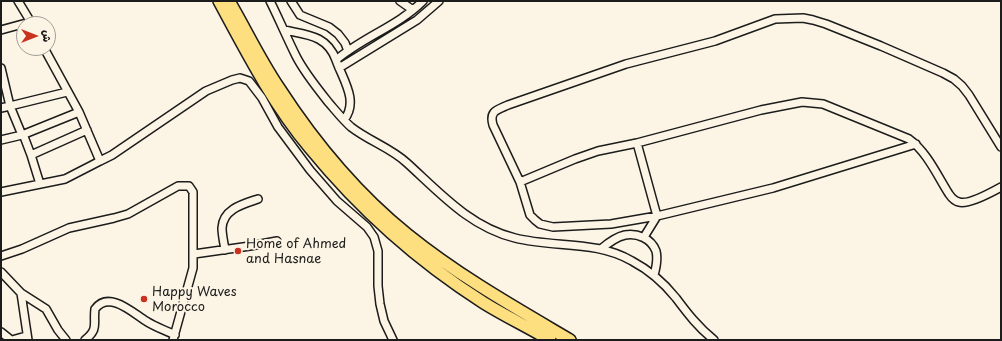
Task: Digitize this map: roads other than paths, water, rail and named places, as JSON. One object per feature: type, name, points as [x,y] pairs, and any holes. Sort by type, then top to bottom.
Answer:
[{"type":"highway","points":[[219,1],[255,67],[281,109],[309,147],[379,223],[435,269],[484,303],[550,340]]},
{"type":"highway","points":[[230,1],[278,86],[303,122],[347,176],[379,208],[407,234],[442,262],[491,294],[570,340]]},
{"type":"street","points":[[18,1],[27,16]]},
{"type":"street","points":[[270,1],[297,57],[318,89],[344,120],[353,128],[381,144],[404,160],[464,215],[487,229],[515,238],[601,249],[632,260],[654,275],[676,298],[695,323],[714,340]]},
{"type":"street","points":[[291,1],[300,15],[329,27],[338,34],[345,43],[348,51]]},
{"type":"street","points":[[400,1],[413,10]]},
{"type":"street","points":[[336,60],[413,10],[423,1]]},
{"type":"street","points":[[339,68],[417,20],[439,1]]},
{"type":"street","points":[[916,144],[773,188],[657,216],[611,224],[553,227],[546,226],[535,220],[530,215],[520,182],[493,125],[492,116],[493,113],[508,105],[626,64],[715,42],[775,19],[808,19],[826,24],[923,64],[954,79],[969,95],[1001,147]]},
{"type":"street","points":[[1,30],[16,26]]},
{"type":"street","points":[[284,30],[313,36],[329,46],[336,60],[350,99],[350,111],[344,120]]},
{"type":"street","points":[[48,56],[79,112],[100,161]]},
{"type":"street","points":[[1,68],[10,106],[31,155],[40,184]]},
{"type":"street","points":[[1,192],[65,178],[112,155],[206,91],[240,78],[249,81],[262,98],[278,127],[310,170],[337,201],[364,224],[374,236],[378,251],[378,286],[380,304],[384,320],[393,340]]},
{"type":"street","points":[[1,108],[67,92]]},
{"type":"street","points":[[520,182],[592,153],[637,143],[761,110],[802,102],[823,104],[898,134],[916,144],[949,194],[956,201],[963,202],[971,200],[1001,187]]},
{"type":"street","points":[[1,140],[22,135],[79,112]]},
{"type":"street","points":[[31,155],[87,130]]},
{"type":"street","points":[[637,143],[657,216],[644,237]]},
{"type":"street","points":[[1,256],[22,249],[70,228],[128,214],[178,186],[189,186],[193,192],[193,268],[174,337],[146,322],[126,307],[111,302],[105,302],[100,303],[95,309],[94,330],[85,340]]},
{"type":"street","points":[[225,250],[222,228],[225,217],[236,207],[258,199]]},
{"type":"street","points":[[601,249],[616,238],[632,235],[644,237],[656,251],[656,266],[654,275]]},
{"type":"street","points":[[194,254],[277,241]]},
{"type":"street","points":[[1,272],[21,293],[46,309],[58,330],[66,340]]},
{"type":"street","points":[[1,332],[11,340],[27,338],[21,293]]},
{"type":"place","name":"Home of Ahmed and Hasnae","points":[[238,251]]},
{"type":"place","name":"Happy Waves Morocco","points":[[144,299]]}]
